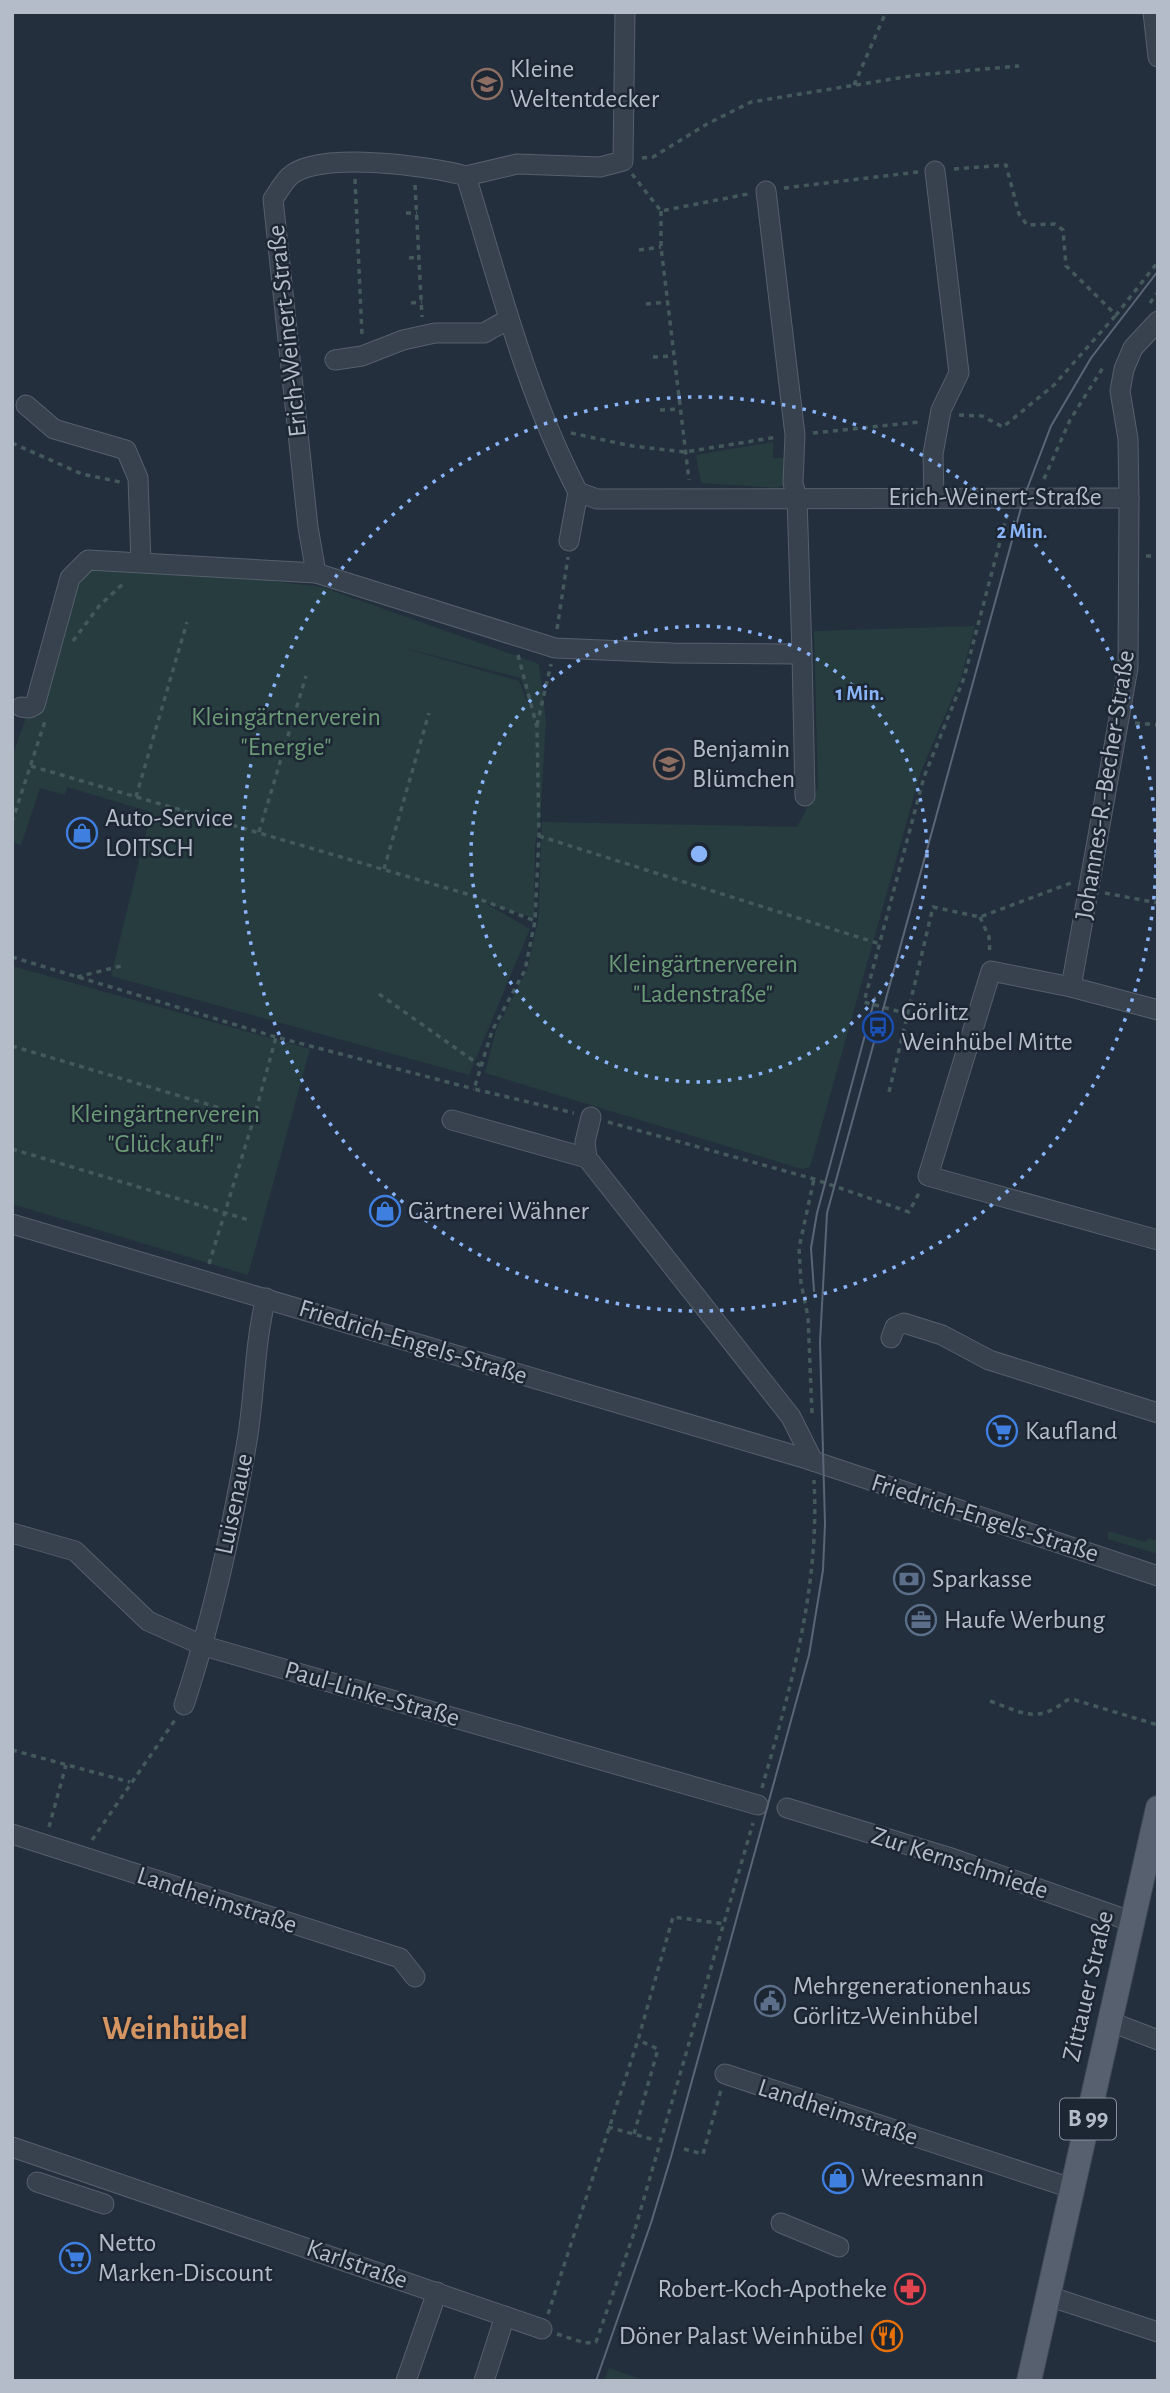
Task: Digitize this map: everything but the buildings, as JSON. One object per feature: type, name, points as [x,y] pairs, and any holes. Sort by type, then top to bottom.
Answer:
[{"type":"main road","name":"Zittauer Straße","points":[[1028,2381],[1133,1922],[1152,1859],[1158,1808]]},
{"type":"street","points":[[569,541],[578,492],[548,428],[508,320],[466,176],[517,164],[600,167],[623,162],[625,12]]},
{"type":"street","points":[[1153,12],[1158,57]]},
{"type":"street","name":"Erich-Weinert-Straße","points":[[316,573],[307,514],[273,199],[290,175],[330,163],[436,167],[466,176]]},
{"type":"street","points":[[934,497],[933,454],[941,410],[959,373],[935,171]]},
{"type":"street","points":[[766,191],[795,435],[793,483],[797,498],[804,796]]},
{"type":"street","points":[[335,360],[362,356],[403,340],[423,336],[484,333],[508,320]]},
{"type":"street","name":"Erich-Weinert-Straße","points":[[578,492],[597,499],[1129,498],[1128,439],[1120,391],[1124,369],[1133,348],[1158,321]]},
{"type":"street","points":[[26,405],[54,429],[126,450],[138,487],[142,562]]},
{"type":"street","name":"Johannes-R.-Becher-Straße","points":[[1071,987],[1128,668],[1129,498]]},
{"type":"street","points":[[21,707],[29,709],[35,705],[70,578],[88,561],[316,573],[555,648],[673,653],[802,654]]},
{"type":"street","points":[[1158,1010],[1071,987],[991,971],[928,1176],[1158,1240]]},
{"type":"street","points":[[591,1117],[585,1142],[587,1158],[791,1417],[813,1461]]},
{"type":"street","points":[[452,1120],[587,1158]]},
{"type":"street","name":"Friedrich-Engels-Straße","points":[[12,1224],[813,1461],[1158,1576]]},
{"type":"street","name":"Luisenaue","points":[[179,1713],[204,1646],[247,1439],[260,1322],[266,1298]]},
{"type":"street","points":[[891,1338],[895,1327],[904,1323],[942,1335],[989,1360],[1158,1413]]},
{"type":"street","name":"Paul-Linke-Straße","points":[[12,1532],[75,1551],[149,1621],[204,1646],[758,1805]]},
{"type":"street","name":"Zur Kernschmiede","points":[[786,1808],[948,1857],[1133,1922]]},
{"type":"street","name":"Landheimstraße","points":[[12,1834],[400,1958],[415,1977]]},
{"type":"street","points":[[1111,2022],[1158,2040]]},
{"type":"street","name":"Landheimstraße","points":[[725,2074],[1071,2188]]},
{"type":"street","name":"Karlstraße","points":[[12,2147],[542,2329]]},
{"type":"street","points":[[37,2182],[104,2204]]},
{"type":"street","points":[[781,2223],[839,2247]]},
{"type":"street","points":[[406,2381],[436,2292]]},
{"type":"street","points":[[1048,2296],[1158,2332]]},
{"type":"street","points":[[484,2381],[505,2316]]},
{"type":"path","points":[[854,85],[886,12]]},
{"type":"path","points":[[623,162],[653,157],[707,124],[751,102],[917,75],[1019,66]]},
{"type":"path","points":[[355,162],[362,356]]},
{"type":"path","points":[[414,165],[423,336]]},
{"type":"path","points":[[935,171],[1006,165],[1019,214],[1027,225],[1055,224],[1063,230],[1066,266],[1116,315]]},
{"type":"path","points":[[661,211],[661,247],[692,498]]},
{"type":"path","points":[[406,213],[417,213]]},
{"type":"path","points":[[639,250],[661,247]]},
{"type":"path","points":[[409,258],[419,257]]},
{"type":"path","points":[[548,428],[632,446],[685,452],[795,435],[939,420],[966,414],[982,416],[1003,427],[1054,385],[1116,315],[1158,262]]},
{"type":"path","points":[[1149,303],[1158,292]]},
{"type":"path","points":[[411,303],[422,302]]},
{"type":"path","points":[[646,304],[668,302]]},
{"type":"path","points":[[653,358],[673,356]]},
{"type":"path","points":[[1036,497],[1070,420],[1110,357]]},
{"type":"path","points":[[660,410],[679,409]]},
{"type":"path","points":[[12,443],[82,474],[138,487]]},
{"type":"path","points":[[908,1014],[864,1002],[924,777],[964,678],[1011,497]]},
{"type":"path","points":[[474,1089],[492,1031],[525,970],[536,921],[539,836],[537,727],[555,648],[560,601],[567,574],[569,541]]},
{"type":"path","points":[[69,647],[99,606],[142,562]]},
{"type":"path","points":[[135,797],[187,622]]},
{"type":"path","points":[[511,634],[537,727]]},
{"type":"path","points":[[259,833],[306,676]]},
{"type":"path","points":[[12,822],[48,713]]},
{"type":"path","points":[[383,869],[429,713]]},
{"type":"path","points":[[31,766],[467,894],[536,921]]},
{"type":"path","points":[[539,836],[880,944]]},
{"type":"path","points":[[889,1092],[933,907],[980,917],[1089,883],[1158,903]]},
{"type":"path","points":[[980,917],[989,937],[991,971]]},
{"type":"path","points":[[12,957],[276,1037],[591,1117],[851,1189],[909,1212],[928,1176]]},
{"type":"path","points":[[75,978],[121,966]]},
{"type":"path","points":[[379,994],[481,1066]]},
{"type":"path","points":[[204,1281],[276,1037]]},
{"type":"path","points":[[12,1046],[254,1118]]},
{"type":"path","points":[[12,1149],[249,1220]]},
{"type":"path","points":[[990,1700],[1039,1716],[1053,1712],[1067,1700],[1075,1700],[1158,1725]]},
{"type":"path","points":[[81,1857],[179,1713]]},
{"type":"path","points":[[12,1750],[130,1782]]},
{"type":"path","points":[[44,1845],[66,1765]]},
{"type":"path","points":[[542,2329],[638,2040],[673,1917],[724,1924]]},
{"type":"path","points":[[634,2134],[658,2049],[638,2040]]},
{"type":"path","points":[[684,2149],[703,2154],[725,2074]]},
{"type":"path","points":[[608,2127],[655,2140]]},
{"type":"green space","points":[[773,442],[773,458],[789,458],[785,484],[778,488],[701,483],[696,455]]},
{"type":"green space","name":"Kleingärtnerverein \"Energie\"","points":[[90,566],[215,574],[322,587],[539,664],[546,721],[540,821],[535,845],[534,918],[485,903],[530,929],[469,1075],[111,976],[151,812],[67,787],[65,795],[40,788],[21,845],[12,842],[12,757],[74,580]],"holes":[[[397,646],[521,678],[531,711],[519,681]]]},
{"type":"green space","name":"Kleingärtnerverein \"Ladenstraße\"","points":[[975,626],[961,678],[921,771],[810,1167],[802,1169],[485,1073],[496,1030],[527,970],[538,921],[542,822],[797,827],[818,787],[814,631]]},
{"type":"green space","name":"Kleingärtnerverein \"Glück auf!\"","points":[[12,966],[310,1049],[248,1275],[12,1204]]},
{"type":"green space","points":[[1108,1531],[1145,1542],[1149,1538],[1158,1541],[1158,1554],[1108,1539]]},
{"type":"green space","points":[[609,2368],[646,2381],[604,2381]]},
{"type":"tram line","points":[[596,2381],[671,2157],[809,1655],[823,1570],[825,1524],[820,1342],[827,1213],[1024,497],[1051,426],[1091,358],[1158,271]]},
{"type":"tram line","points":[[814,1291],[811,1248],[817,1213],[875,998]]},
{"type":"place","name":"Kleine Weltentdecker","points":[[487,84]]},
{"type":"place","name":"Benjamin Blümchen","points":[[669,764]]},
{"type":"place","name":"Auto-Service LOITSCH","points":[[82,833]]},
{"type":"place","name":"Görlitz Weinhübel Mitte","points":[[878,1027]]},
{"type":"place","name":"Gärtnerei Wähner","points":[[385,1211]]},
{"type":"place","name":"Kaufland","points":[[1002,1431]]},
{"type":"place","name":"Sparkasse","points":[[909,1579]]},
{"type":"place","name":"Haufe Werbung","points":[[921,1620]]},
{"type":"place","name":"Mehrgenerationenhaus Görlitz-Weinhübel","points":[[770,2001]]},
{"type":"place","name":"Wreesmann","points":[[838,2178]]},
{"type":"place","name":"Netto Marken-Discount","points":[[75,2258]]},
{"type":"place","name":"Robert-Koch-Apotheke","points":[[910,2289]]},
{"type":"place","name":"Döner Palast Weinhübel","points":[[887,2336]]},
{"type":"district","name":"Weinhübel","points":[[175,2029]]}]
